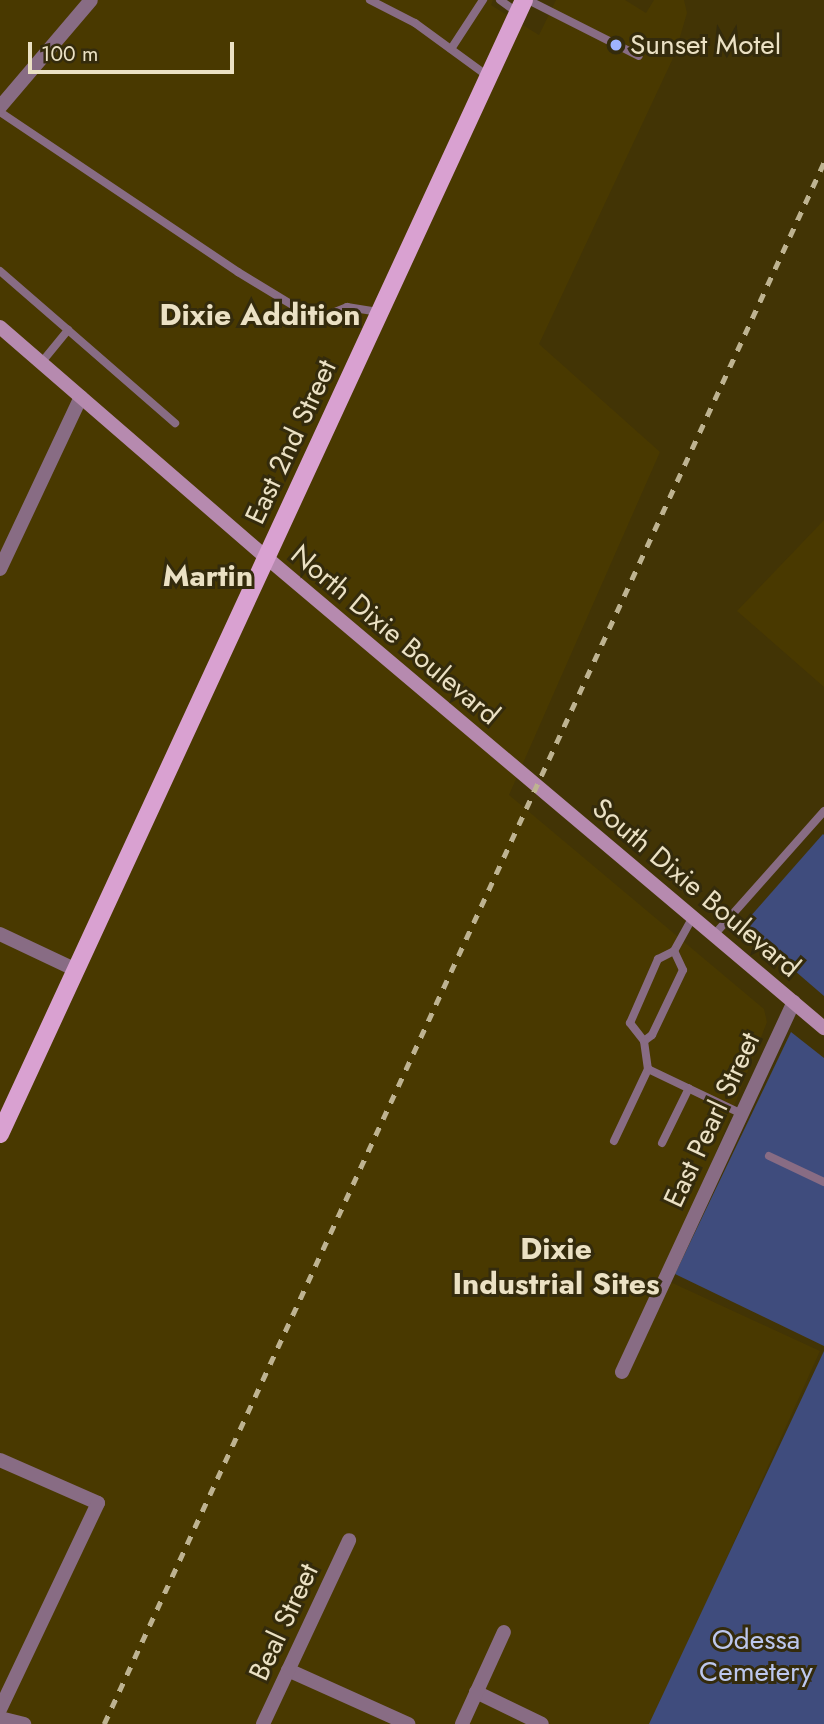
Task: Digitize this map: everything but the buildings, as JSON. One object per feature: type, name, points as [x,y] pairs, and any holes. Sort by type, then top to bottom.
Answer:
[{"type":"main road","name":"East 2nd Street","points":[[0,1134],[523,4]]},
{"type":"main road","name":"North Dixie Boulevard","points":[[0,327],[536,786]]},
{"type":"main road","name":"South Dixie Boulevard","points":[[536,786],[824,1028]]},
{"type":"street","points":[[0,109],[91,0]]},
{"type":"street","points":[[0,569],[81,397]]},
{"type":"street","points":[[0,934],[76,970]]},
{"type":"street","name":"East Pearl Street","points":[[622,1372],[794,1002]]},
{"type":"street","points":[[0,1460],[98,1503],[0,1709]]},
{"type":"street","name":"Beal Street","points":[[263,1724],[349,1540]]},
{"type":"street","points":[[462,1724],[504,1632]]},
{"type":"street","points":[[288,1670],[408,1724]]},
{"type":"street","points":[[476,1692],[542,1724]]},
{"type":"street","points":[[0,1718],[24,1724]]},
{"type":"lane","points":[[370,0],[415,23],[489,77]]},
{"type":"lane","points":[[451,49],[483,0]]},
{"type":"lane","points":[[500,0],[523,4],[639,56]]},
{"type":"lane","points":[[0,109],[238,272],[312,317],[325,316],[347,307],[380,312]]},
{"type":"lane","points":[[0,271],[175,423]]},
{"type":"lane","points":[[41,363],[68,330]]},
{"type":"lane","points":[[714,935],[824,811]]},
{"type":"lane","points":[[614,1141],[649,1069],[644,1041],[631,1023],[658,959],[674,951],[693,917]]},
{"type":"lane","points":[[644,1041],[652,1035],[683,970],[674,951]]},
{"type":"lane","points":[[649,1069],[742,1114]]},
{"type":"lane","points":[[662,1143],[688,1088]]},
{"type":"lane","points":[[769,1156],[824,1182]]},
{"type":"shaded area","points":[[0,0],[493,0],[491,5],[539,35],[556,0],[625,0],[646,13],[654,0],[684,0],[687,13],[675,54],[539,344],[660,452],[509,795],[764,1009],[767,1022],[666,1280],[820,1351],[652,1724],[0,1724]]},
{"type":"shaded area","points":[[824,520],[824,687],[737,611]]},
{"type":"green space","points":[[823,834],[824,996],[751,933],[749,918]]},
{"type":"green space","points":[[791,1032],[824,1058],[824,1346],[675,1274]]},
{"type":"green space","name":"Odessa Cemetery","points":[[824,1351],[824,1724],[649,1724]]},
{"type":"railway","points":[[104,1724],[824,162]]},
{"type":"place","name":"Sunset Motel","points":[[616,45]]},
{"type":"district","name":"Dixie Addition","points":[[260,315]]},
{"type":"district","name":"Martin","points":[[208,576]]},
{"type":"district","name":"Dixie Industrial Sites","points":[[556,1266]]}]
